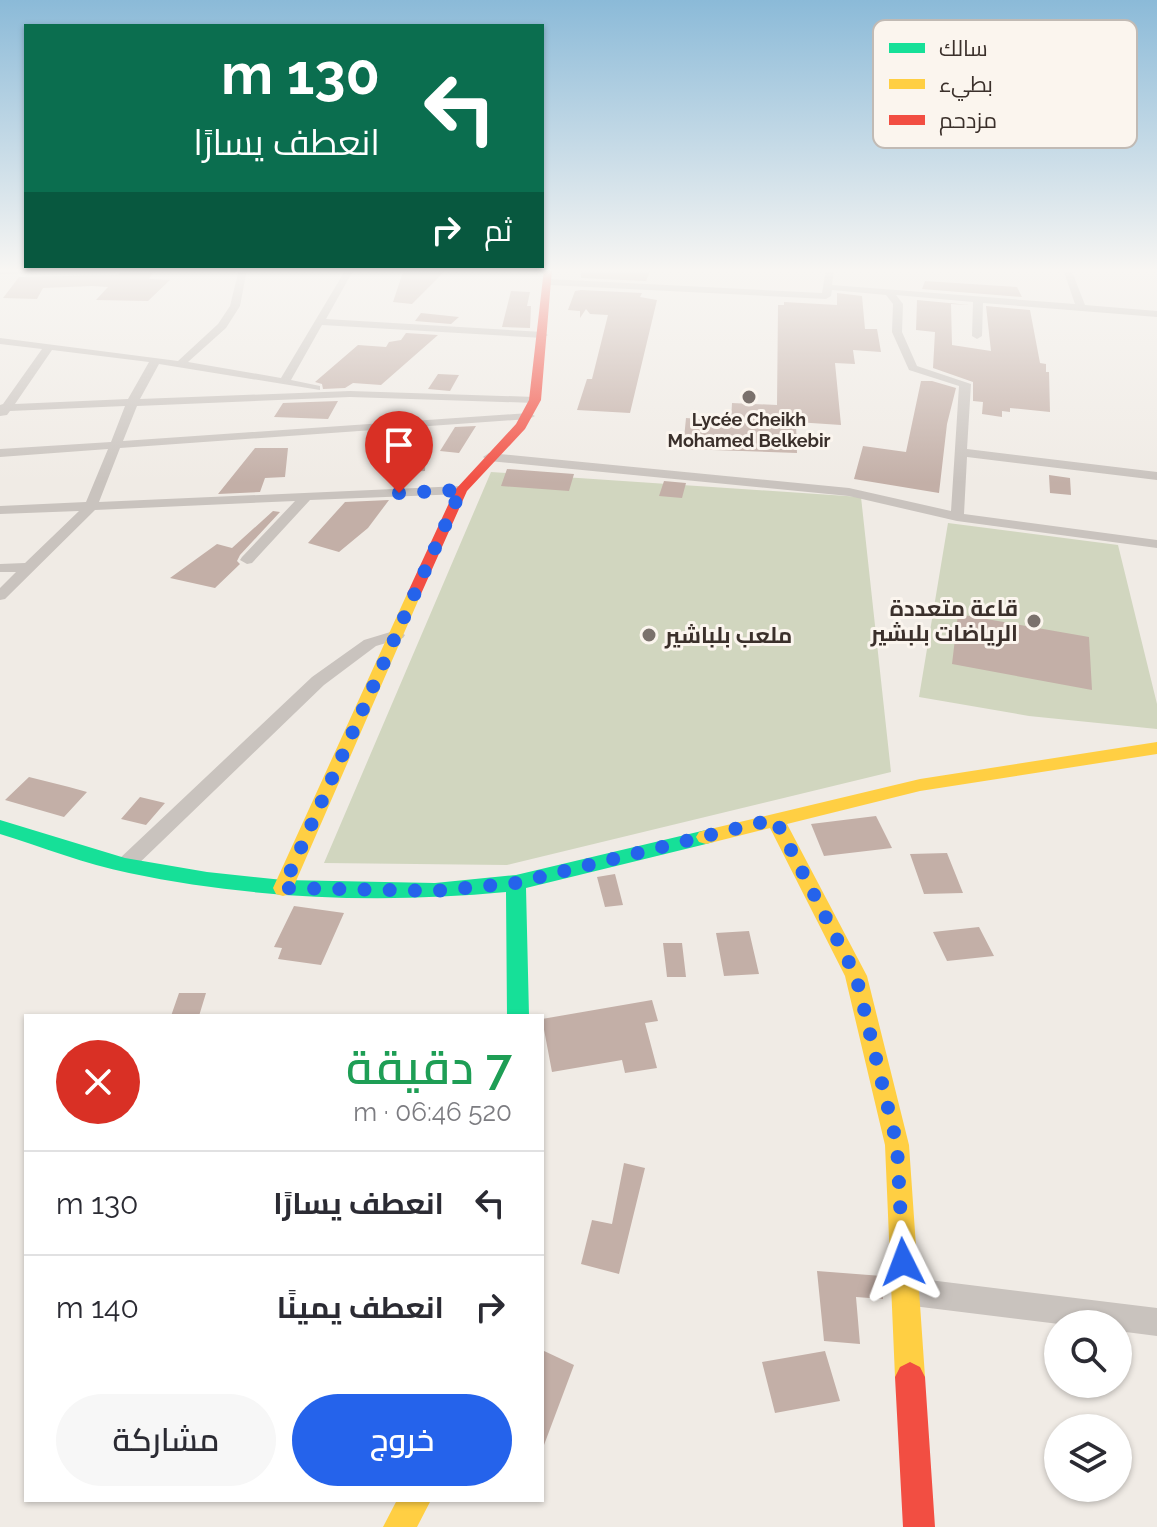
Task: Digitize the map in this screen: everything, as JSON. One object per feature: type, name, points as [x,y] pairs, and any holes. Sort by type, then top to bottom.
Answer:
[{"type":"street","points":[[180,364],[206,340]]},
{"type":"street","points":[[284,382],[310,340]]},
{"type":"street","points":[[283,888],[461,490],[489,457],[512,440],[532,408],[542,340]]},
{"type":"street","points":[[901,340],[913,368],[965,384],[957,517]]},
{"type":"street","points":[[0,341],[156,360],[350,394],[532,408]]},
{"type":"street","points":[[2,411],[49,347]]},
{"type":"street","points":[[0,596],[91,506],[132,403],[156,360]]},
{"type":"street","points":[[2,411],[350,394]]},
{"type":"street","points":[[0,453],[532,408]]},
{"type":"street","points":[[960,452],[1157,476]]},
{"type":"street","points":[[489,457],[849,492],[957,517],[1157,544]]},
{"type":"street","points":[[0,510],[461,490]]},
{"type":"street","points":[[247,560],[307,496]]},
{"type":"street","points":[[0,568],[30,567]]},
{"type":"street","points":[[125,865],[318,681],[370,643],[397,635]]},
{"type":"street","points":[[0,827],[125,865],[207,880],[283,888],[435,891],[516,883],[920,785],[1157,748]]},
{"type":"street","points":[[775,819],[856,976],[897,1145],[919,1527]]},
{"type":"street","points":[[516,883],[518,1014]]},
{"type":"street","points":[[905,1291],[1157,1322]]},
{"type":"street","points":[[399,1527],[414,1502]]},
{"type":"green space","name":"ملعب بلباشير","points":[[491,472],[861,497],[891,772],[507,865],[324,863]]},
{"type":"green space","name":"قاعة متعددة الرياضات بلبشير","points":[[948,523],[1118,545],[1157,704],[1157,729],[1029,716],[919,697]]},
{"type":"building","points":[[432,340],[381,385],[353,383],[345,388],[323,389],[322,384],[315,382],[358,345],[386,347],[389,342]]},
{"type":"building","points":[[602,340],[647,340],[630,413],[577,410],[587,379],[592,379]]},
{"type":"building","points":[[778,340],[879,340],[881,352],[853,350],[855,364],[835,363],[841,425],[796,422],[797,453],[683,449],[686,418],[731,421],[732,403],[777,405]]},
{"type":"building","points":[[935,340],[952,340],[952,345],[991,351],[990,340],[1036,340],[1040,363],[1046,364],[1046,372],[1049,372],[1050,412],[1010,408],[1010,412],[1002,411],[1002,417],[982,414],[983,402],[973,401],[973,382],[933,368]]},
{"type":"building","points":[[438,374],[459,375],[450,391],[428,389]]},
{"type":"building","points":[[921,381],[956,388],[947,424],[939,493],[854,479],[863,446],[906,452]]},
{"type":"building","points":[[338,401],[328,419],[274,417],[283,403]]},
{"type":"building","points":[[476,426],[459,453],[440,451],[455,427]]},
{"type":"building","points":[[255,448],[288,448],[285,477],[265,478],[260,492],[218,494]]},
{"type":"building","points":[[426,452],[425,471],[407,472],[407,453]]},
{"type":"building","points":[[507,469],[574,474],[569,491],[501,486]]},
{"type":"building","points":[[1049,475],[1070,478],[1071,495],[1050,493]]},
{"type":"building","points":[[664,481],[686,483],[682,498],[659,496]]},
{"type":"building","points":[[389,500],[368,528],[339,552],[308,543],[345,502]]},
{"type":"building","points":[[273,511],[280,512],[240,555],[237,561],[240,564],[215,588],[170,578],[217,544],[232,548]]},
{"type":"building","points":[[958,614],[1089,637],[1092,690],[952,664]]},
{"type":"building","points":[[29,777],[87,792],[64,817],[5,800]]},
{"type":"building","points":[[140,797],[165,803],[146,825],[121,819]]},
{"type":"building","points":[[876,816],[892,848],[824,856],[811,824]]},
{"type":"building","points":[[947,853],[963,893],[924,894],[910,854]]},
{"type":"building","points":[[615,874],[623,905],[605,907],[597,877]]},
{"type":"building","points":[[294,906],[344,913],[321,965],[278,959],[282,948],[274,947]]},
{"type":"building","points":[[979,927],[994,956],[947,961],[933,932]]},
{"type":"building","points":[[749,931],[759,974],[724,976],[716,933]]},
{"type":"building","points":[[663,943],[682,943],[686,977],[667,977]]},
{"type":"building","points":[[179,993],[206,993],[200,1014],[172,1014]]},
{"type":"building","points":[[652,1000],[658,1021],[645,1023],[657,1068],[625,1073],[622,1060],[552,1072],[544,1019]]},
{"type":"building","points":[[624,1163],[645,1168],[619,1274],[581,1264],[592,1220],[612,1224]]},
{"type":"building","points":[[817,1271],[882,1276],[883,1299],[856,1297],[860,1344],[824,1341]]},
{"type":"building","points":[[544,1351],[574,1365],[544,1445]]},
{"type":"building","points":[[825,1351],[840,1401],[775,1413],[762,1362]]},
{"type":"traffic: fast","points":[[0,827],[125,865],[207,880],[283,888],[435,891],[516,883],[706,837]]},
{"type":"traffic: fast","points":[[516,883],[518,1014]]},
{"type":"traffic: slow","points":[[283,888],[414,594]]},
{"type":"traffic: slow","points":[[706,837],[920,785],[1157,748]]},
{"type":"traffic: slow","points":[[775,819],[856,976],[897,1145],[910,1377]]},
{"type":"traffic: slow","points":[[399,1527],[414,1502]]},
{"type":"traffic: jam","points":[[414,594],[461,490],[521,426],[535,400],[541,340]]},
{"type":"traffic: jam","points":[[910,1377],[919,1527]]},
{"type":"place","name":"Lycée Cheikh Mohamed Belkebir","points":[[749,397]]},
{"type":"place","name":"قاعة متعددة الرياضات بلبشير","points":[[1034,621]]},
{"type":"place","name":"ملعب بلباشير","points":[[649,635]]},
{"type":"route","points":[[399,493],[461,490],[283,888],[435,891],[516,883],[775,819],[856,976],[897,1145],[903,1262]]}]
